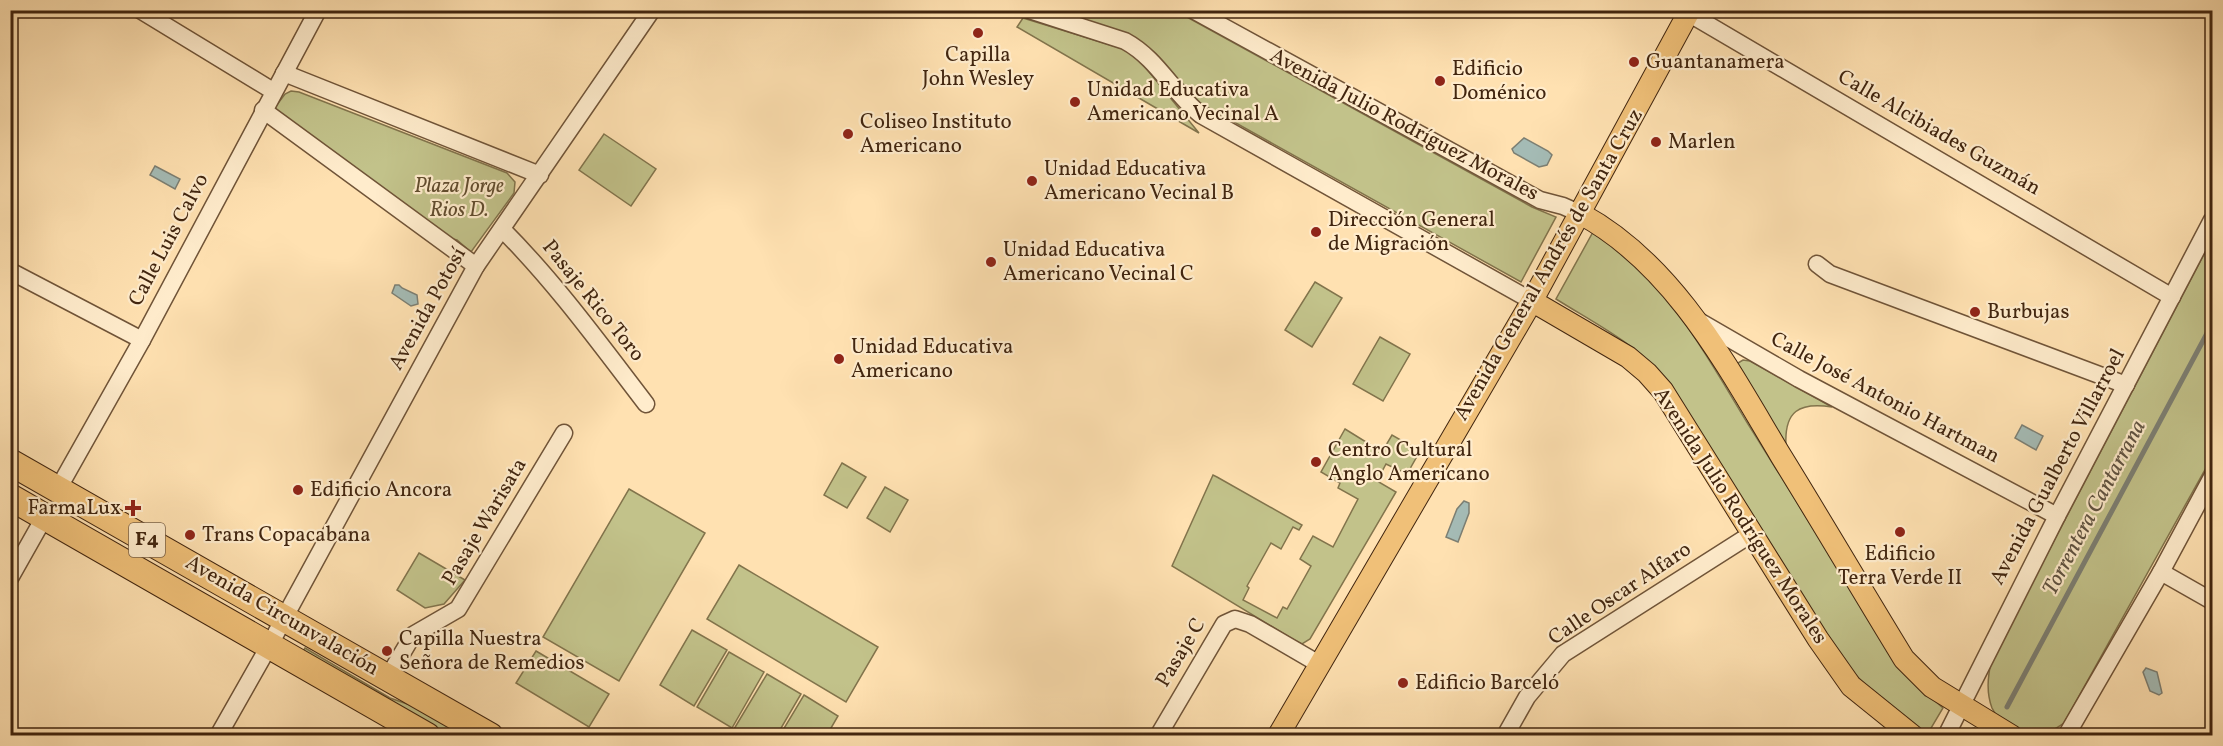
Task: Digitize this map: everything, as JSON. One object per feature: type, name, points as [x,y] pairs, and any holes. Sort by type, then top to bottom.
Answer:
[{"type":"highway","name":"Avenida Circunvalación","points":[[10,462],[490,735]]},
{"type":"highway","name":"Avenida Circunvalación","points":[[10,497],[427,735]]},
{"type":"main road","name":"Avenida General Andrés de Santa Cruz","points":[[1278,735],[1532,301],[1581,214],[1687,12]]},
{"type":"main road","name":"Avenida Julio Rodríguez Morales","points":[[1581,214],[1605,227],[1627,244],[1654,271],[1693,318],[1730,371],[1904,659],[1932,687],[2012,735]]},
{"type":"main road","name":"Avenida Julio Rodríguez Morales","points":[[1532,301],[1628,357],[1647,373],[1662,391],[1818,639],[1851,686],[1914,735]]},
{"type":"street","points":[[141,10],[273,91]]},
{"type":"street","name":"Calle Luis Calvo","points":[[58,489],[142,340],[318,10]]},
{"type":"street","name":"Avenida Potosí","points":[[218,735],[476,266],[652,10]]},
{"type":"street","name":"Avenida Julio Rodríguez Morales","points":[[1029,10],[1125,41],[1139,48],[1152,60],[1185,102],[1201,115],[1532,301]]},
{"type":"street","name":"Avenida Julio Rodríguez Morales","points":[[1193,10],[1540,200],[1581,214]]},
{"type":"street","name":"Calle Alcibiades Guzmán","points":[[1687,12],[2172,297]]},
{"type":"street","points":[[284,73],[540,176]]},
{"type":"street","points":[[263,110],[476,266]]},
{"type":"street","name":"Avenida Gualberto Villarroel","points":[[1946,735],[1962,706],[1973,678],[2212,220]]},
{"type":"street","name":"Pasaje Rico Toro","points":[[502,229],[583,322],[646,404]]},
{"type":"street","points":[[1817,264],[1830,274],[2126,385]]},
{"type":"street","points":[[10,271],[142,340]]},
{"type":"street","name":"Calle José Antonio Hartman","points":[[1693,318],[1799,379],[2057,516]]},
{"type":"street","name":"Pasaje Warisata","points":[[388,677],[413,635],[458,609],[564,433]]},
{"type":"street","points":[[2066,735],[2161,572],[2212,477]]},
{"type":"street","points":[[10,578],[45,516]]},
{"type":"street","name":"Calle Oscar Alfaro","points":[[1505,735],[1527,697],[1563,654],[1753,533]]},
{"type":"street","points":[[2161,572],[2212,601]]},
{"type":"street","name":"Pasaje C","points":[[1158,735],[1224,624],[1235,619],[1250,624],[1319,664]]},
{"type":"green space","points":[[1045,11],[1176,11],[1532,207],[1556,217],[1521,282],[1200,103],[1157,56]]},
{"type":"green space","points":[[1023,18],[1130,51],[1199,133],[1017,27]]},
{"type":"green space","name":"Plaza Jorge Rios D.","points":[[291,91],[299,92],[507,173],[515,182],[514,193],[471,252],[457,240],[440,236],[273,110],[285,94]]},
{"type":"green space","points":[[604,134],[656,169],[631,206],[579,170]]},
{"type":"green space","points":[[1593,232],[1641,269],[1681,318],[1861,602],[1908,670],[1943,708],[1927,735],[1871,691],[1854,673],[1821,626],[1665,379],[1654,366],[1628,345],[1556,299]]},
{"type":"green space","points":[[2212,239],[2212,457],[2064,723],[2043,734],[2021,732],[2007,724],[1992,708],[1988,684],[1991,661]]},
{"type":"green space","points":[[1315,282],[1342,298],[1312,347],[1285,330]]},
{"type":"green space","points":[[1380,337],[1410,354],[1383,401],[1353,384]]},
{"type":"green space","points":[[1743,360],[1750,361],[1832,407],[1811,406],[1796,412],[1788,424],[1786,446],[1738,368],[1738,363]]},
{"type":"green space","points":[[1345,429],[1382,452],[1392,435],[1420,451],[1407,474],[1386,464],[1377,481],[1396,492],[1310,639],[1302,644],[1294,640],[1172,566],[1213,475],[1302,525],[1299,530],[1293,527],[1281,549],[1271,543],[1247,586],[1249,588],[1243,600],[1277,618],[1283,607],[1287,609],[1311,566],[1300,559],[1313,536],[1333,547],[1358,499],[1338,488],[1340,483],[1321,472]]},
{"type":"green space","points":[[842,463],[866,477],[847,508],[824,495]]},
{"type":"green space","points":[[885,487],[908,500],[890,532],[867,518]]},
{"type":"green space","points":[[629,489],[705,533],[619,681],[543,637]]},
{"type":"green space","points":[[419,553],[465,580],[444,604],[425,608],[397,590]]},
{"type":"green space","points":[[739,565],[878,647],[846,702],[707,619]]},
{"type":"green space","points":[[692,630],[727,650],[694,706],[660,685]]},
{"type":"green space","points":[[305,648],[390,698],[416,707],[467,735],[443,735],[302,653]]},
{"type":"green space","points":[[536,651],[609,694],[589,727],[516,683]]},
{"type":"green space","points":[[729,652],[764,672],[732,728],[697,707]]},
{"type":"green space","points":[[767,674],[801,694],[777,735],[746,735],[734,729]]},
{"type":"green space","points":[[804,695],[838,716],[827,735],[780,735]]},
{"type":"green space","points":[[1974,728],[1992,736],[1957,736],[1963,731]]},
{"type":"water","points":[[1524,138],[1552,155],[1547,165],[1539,167],[1514,153],[1512,149]]},
{"type":"water","points":[[155,166],[180,179],[175,189],[150,175]]},
{"type":"water","points":[[395,285],[417,295],[418,304],[411,306],[392,293]]},
{"type":"water","points":[[2022,425],[2043,436],[2036,450],[2015,438]]},
{"type":"water","points":[[1464,501],[1469,503],[1469,513],[1458,542],[1446,537],[1457,509]]},
{"type":"water","points":[[2146,668],[2157,672],[2162,693],[2159,695],[2150,691],[2143,672]]},
{"type":"waterway","name":"Torrentera Cantarrana","points":[[2007,707],[2212,324]]},
{"type":"place","name":"Capilla John Wesley","points":[[978,33]]},
{"type":"place","name":"Guantanamera","points":[[1634,62]]},
{"type":"place","name":"Edificio Doménico","points":[[1440,81]]},
{"type":"place","name":"Unidad Educativa Americano Vecinal A","points":[[1075,102]]},
{"type":"place","name":"Coliseo Instituto Americano","points":[[848,134]]},
{"type":"place","name":"Marlen","points":[[1656,142]]},
{"type":"place","name":"Unidad Educativa Americano Vecinal B","points":[[1032,181]]},
{"type":"place","name":"Dirección General de Migración","points":[[1316,232]]},
{"type":"place","name":"Unidad Educativa Americano Vecinal C","points":[[991,262]]},
{"type":"place","name":"Burbujas","points":[[1975,312]]},
{"type":"place","name":"Unidad Educativa Americano","points":[[839,359]]},
{"type":"place","name":"Centro Cultural Anglo Americano","points":[[1316,462]]},
{"type":"place","name":"Edificio Ancora","points":[[298,490]]},
{"type":"place","name":"FarmaLux","points":[[133,508]]},
{"type":"place","name":"Edificio Terra Verde II","points":[[1900,532]]},
{"type":"place","name":"Trans Copacabana","points":[[190,535]]},
{"type":"place","name":"Capilla Nuestra Señora de Remedios","points":[[387,651]]},
{"type":"place","name":"Edificio Barceló","points":[[1403,683]]}]
